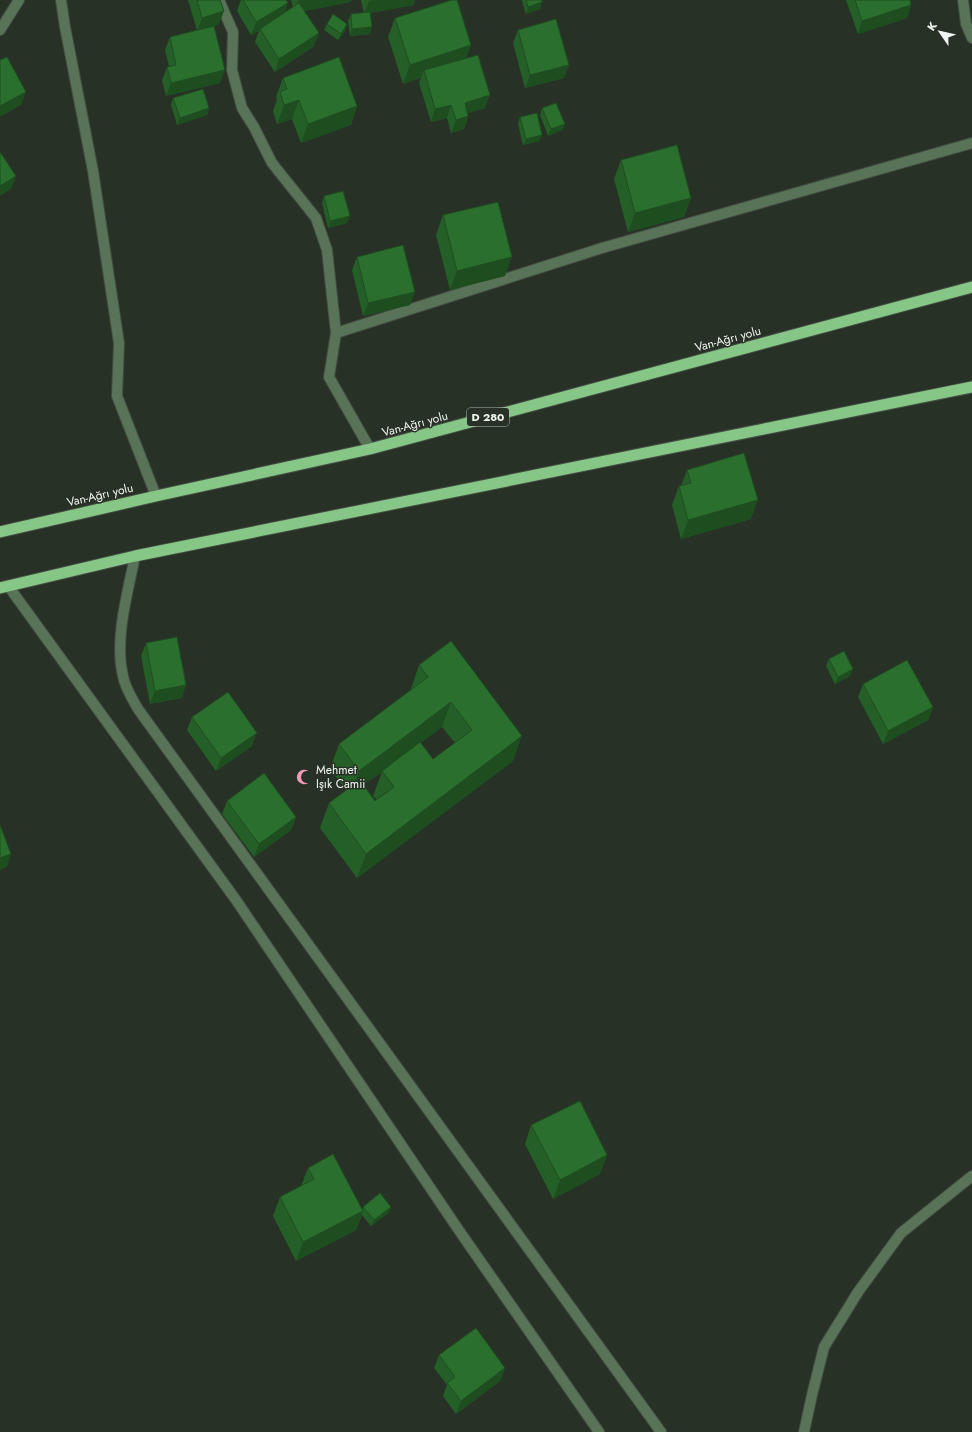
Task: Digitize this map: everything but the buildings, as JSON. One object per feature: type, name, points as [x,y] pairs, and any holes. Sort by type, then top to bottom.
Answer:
[{"type":"highway","name":"Van-Ağrı yolu","points":[[0,532],[370,449],[972,287]]},
{"type":"highway","points":[[4,588],[135,556],[972,387]]},
{"type":"street","points":[[0,30],[19,0]]},
{"type":"street","points":[[61,0],[94,179],[118,336],[117,396],[156,496]]},
{"type":"street","points":[[219,0],[232,32],[232,70],[242,108],[254,126],[272,163],[316,218],[327,250],[336,333],[329,377],[370,449]]},
{"type":"street","points":[[963,0],[966,24],[972,38]]},
{"type":"street","points":[[336,333],[602,248],[972,144]]},
{"type":"street","points":[[135,556],[122,622],[120,652],[122,675],[131,698],[661,1432]]},
{"type":"street","points":[[4,588],[236,900],[454,1223],[600,1432]]},
{"type":"street","points":[[804,1432],[824,1347],[858,1292],[901,1233],[972,1176]]},
{"type":"place","name":"Mehmet Işık Camii","points":[[304,777]]}]
